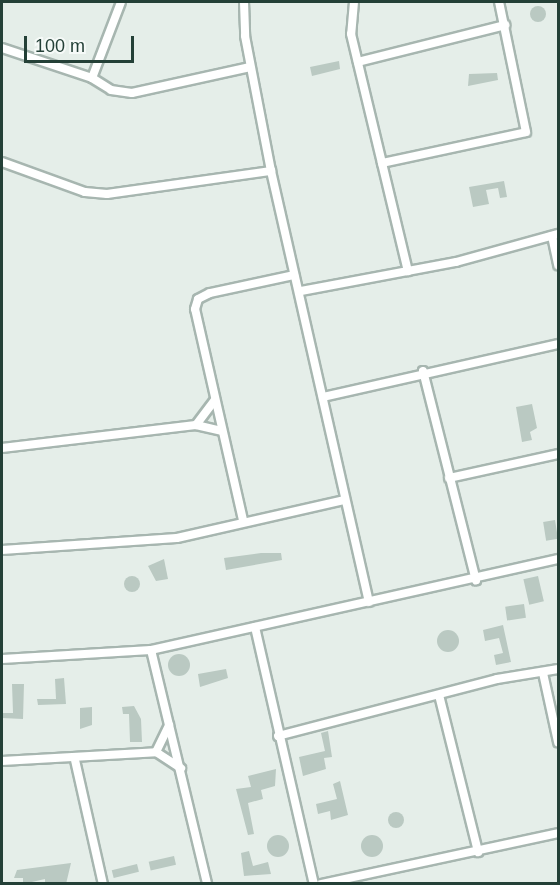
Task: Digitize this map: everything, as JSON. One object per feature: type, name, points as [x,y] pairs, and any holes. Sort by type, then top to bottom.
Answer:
[{"type":"street","points":[[92,78],[121,2]]},
{"type":"street","points":[[244,2],[250,68],[271,171],[294,275],[301,291],[344,500],[369,602]]},
{"type":"street","points":[[354,2],[351,34],[408,271]]},
{"type":"street","points":[[382,163],[526,132],[499,2]]},
{"type":"street","points":[[358,62],[505,25]]},
{"type":"street","points":[[2,48],[92,78],[111,90],[132,93],[250,68]]},
{"type":"street","points":[[2,162],[85,192],[107,194],[271,171]]},
{"type":"street","points":[[301,291],[408,271],[555,235],[558,265]]},
{"type":"street","points":[[243,520],[195,309],[198,299],[227,288],[294,275]]},
{"type":"street","points":[[323,397],[423,370],[558,344]]},
{"type":"street","points":[[423,370],[476,580]]},
{"type":"street","points":[[196,425],[215,399]]},
{"type":"street","points":[[2,448],[196,425],[221,431]]},
{"type":"street","points":[[449,478],[558,454]]},
{"type":"street","points":[[2,550],[130,544],[344,500]]},
{"type":"street","points":[[2,659],[151,650],[476,580],[558,559]]},
{"type":"street","points":[[255,627],[278,736],[314,884]]},
{"type":"street","points":[[151,650],[207,884]]},
{"type":"street","points":[[278,736],[439,695],[558,669]]},
{"type":"street","points":[[543,673],[558,742]]},
{"type":"street","points":[[439,695],[478,852]]},
{"type":"street","points":[[156,752],[169,725]]},
{"type":"street","points":[[2,761],[75,760],[156,752],[180,768]]},
{"type":"street","points":[[75,760],[103,884]]},
{"type":"street","points":[[321,884],[558,833]]},
{"type":"building","points":[[538,6],[546,14],[538,22],[530,14]]},
{"type":"building","points":[[339,61],[340,69],[312,76],[310,67]]},
{"type":"building","points":[[497,73],[498,80],[468,86],[469,74]]},
{"type":"building","points":[[504,181],[507,197],[500,198],[498,188],[486,190],[489,204],[473,207],[469,187]]},
{"type":"building","points":[[532,404],[537,428],[530,432],[532,440],[522,442],[516,407]]},
{"type":"building","points":[[555,520],[558,539],[546,541],[543,522]]},
{"type":"building","points":[[281,553],[282,560],[226,570],[224,558]]},
{"type":"building","points":[[164,559],[168,579],[156,581],[148,566]]},
{"type":"building","points":[[132,576],[138,578],[140,584],[138,590],[132,592],[126,590],[124,584],[126,578]]},
{"type":"building","points":[[538,576],[544,601],[529,605],[523,579]]},
{"type":"building","points":[[524,604],[526,618],[507,621],[505,607]]},
{"type":"building","points":[[503,625],[511,662],[496,665],[494,655],[503,653],[499,638],[485,641],[483,630]]},
{"type":"building","points":[[448,630],[456,633],[459,641],[456,649],[448,652],[440,649],[437,641],[440,633]]},
{"type":"building","points":[[179,654],[187,657],[190,665],[187,673],[179,676],[171,673],[168,665],[171,657]]},
{"type":"building","points":[[226,669],[228,678],[200,687],[198,674]]},
{"type":"building","points":[[64,678],[66,704],[38,705],[37,699],[56,699],[55,679]]},
{"type":"building","points":[[12,684],[24,684],[23,719],[2,718],[2,713],[13,713]]},
{"type":"building","points":[[134,706],[141,719],[142,742],[130,742],[129,714],[123,714],[122,707]]},
{"type":"building","points":[[92,707],[92,725],[80,729],[80,708]]},
{"type":"building","points":[[328,731],[332,757],[324,758],[326,769],[303,776],[299,757],[325,751],[321,733]]},
{"type":"building","points":[[276,769],[275,786],[261,790],[263,799],[248,803],[254,834],[248,835],[236,789],[251,787],[248,776]]},
{"type":"building","points":[[340,781],[348,815],[331,820],[330,811],[318,814],[316,804],[337,799],[333,784]]},
{"type":"building","points":[[396,812],[402,814],[404,820],[402,826],[396,828],[390,826],[388,820],[390,814]]},
{"type":"building","points":[[278,835],[286,838],[289,846],[286,854],[278,857],[270,854],[267,846],[270,838]]},
{"type":"building","points":[[372,835],[380,838],[383,846],[380,854],[372,857],[364,854],[361,846],[364,838]]},
{"type":"building","points":[[249,851],[253,866],[268,862],[271,874],[244,876],[241,853]]},
{"type":"building","points":[[174,856],[176,865],[151,871],[149,862]]},
{"type":"building","points":[[71,863],[66,884],[45,884],[45,879],[23,884],[23,878],[14,878],[17,870]]},
{"type":"building","points":[[137,864],[139,872],[114,878],[112,870]]}]
